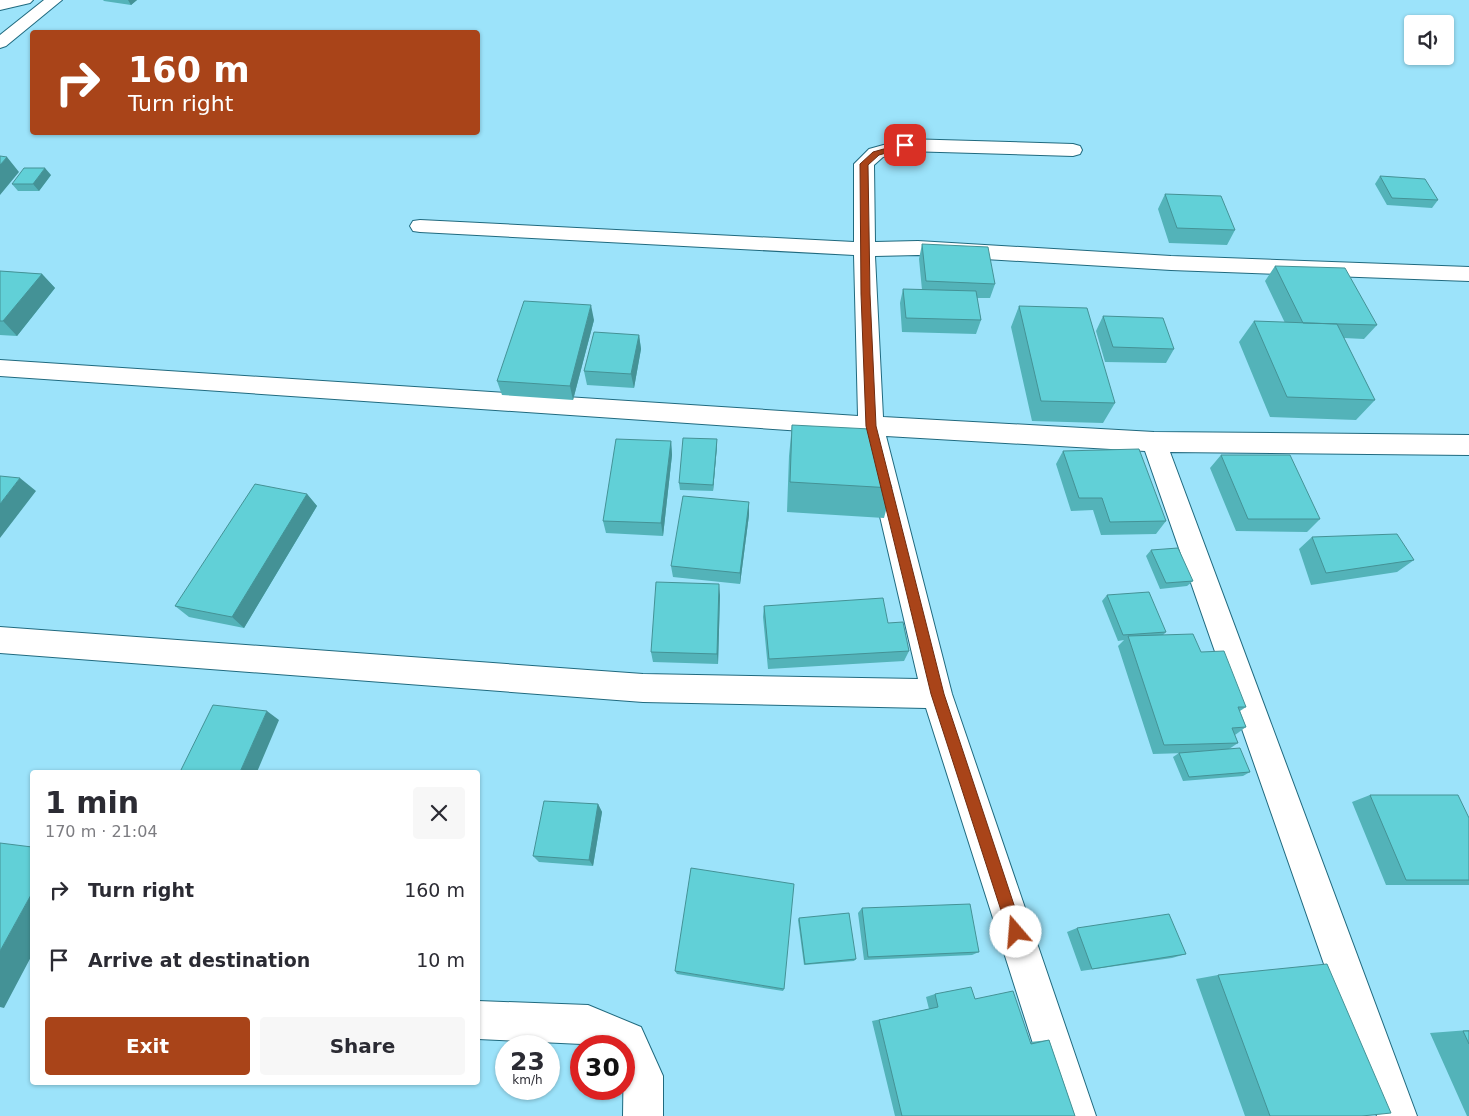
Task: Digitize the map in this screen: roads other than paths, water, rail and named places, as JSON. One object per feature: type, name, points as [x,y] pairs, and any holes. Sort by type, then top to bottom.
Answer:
[{"type":"street","points":[[0,5],[25,0]]},
{"type":"street","points":[[0,43],[54,0]]},
{"type":"street","points":[[1073,150],[905,145],[876,153],[864,164],[871,426],[938,694],[1076,1116]]},
{"type":"street","points":[[420,226],[865,249],[918,248],[1171,263],[1469,274]]},
{"type":"street","points":[[0,368],[871,426],[1154,442],[1369,442],[1469,445]]},
{"type":"street","points":[[1154,442],[1396,1116]]},
{"type":"street","points":[[3,644],[643,688],[938,694]]},
{"type":"street","points":[[480,1020],[588,1024],[628,1040],[644,1076],[643,1116]]}]
